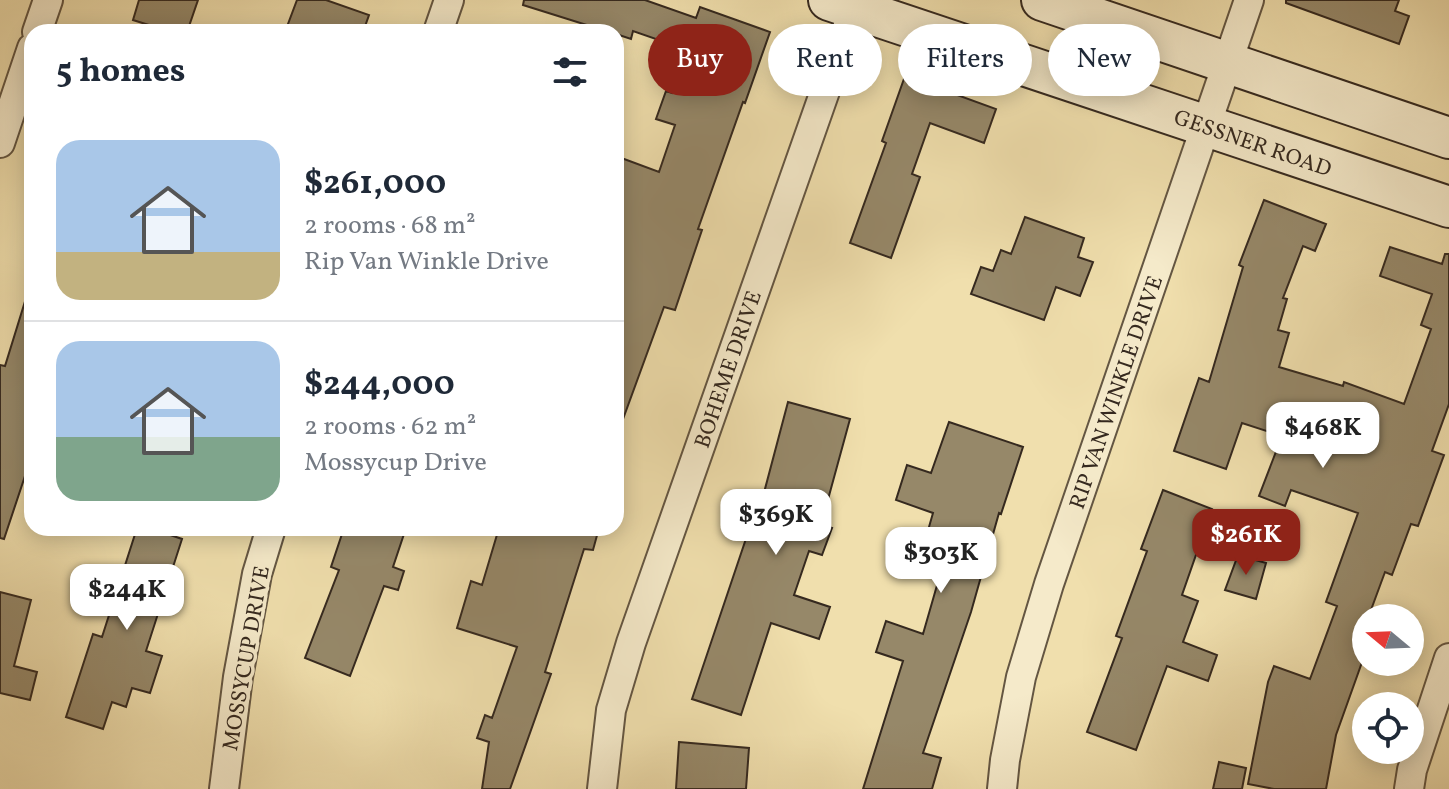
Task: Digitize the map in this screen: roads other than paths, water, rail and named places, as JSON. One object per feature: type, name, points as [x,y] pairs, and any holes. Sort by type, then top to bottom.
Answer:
[{"type":"main road","points":[[1042,0],[1449,138]]},
{"type":"main road","name":"GESSNER ROAD","points":[[847,3],[1449,207]]},
{"type":"street","points":[[40,24],[48,0]]},
{"type":"street","points":[[441,24],[449,0]]},
{"type":"street","name":"RIP VAN WINKLE DRIVE","points":[[1002,789],[1021,677],[1049,584],[1249,0]]},
{"type":"street","name":"BOHEME DRIVE","points":[[602,789],[611,710],[631,643],[847,3]]},
{"type":"street","points":[[0,143],[24,72]]},
{"type":"street","name":"MOSSYCUP DRIVE","points":[[224,789],[238,677],[257,574],[269,536]]},
{"type":"street","points":[[1409,789],[1412,770],[1449,658]]}]
